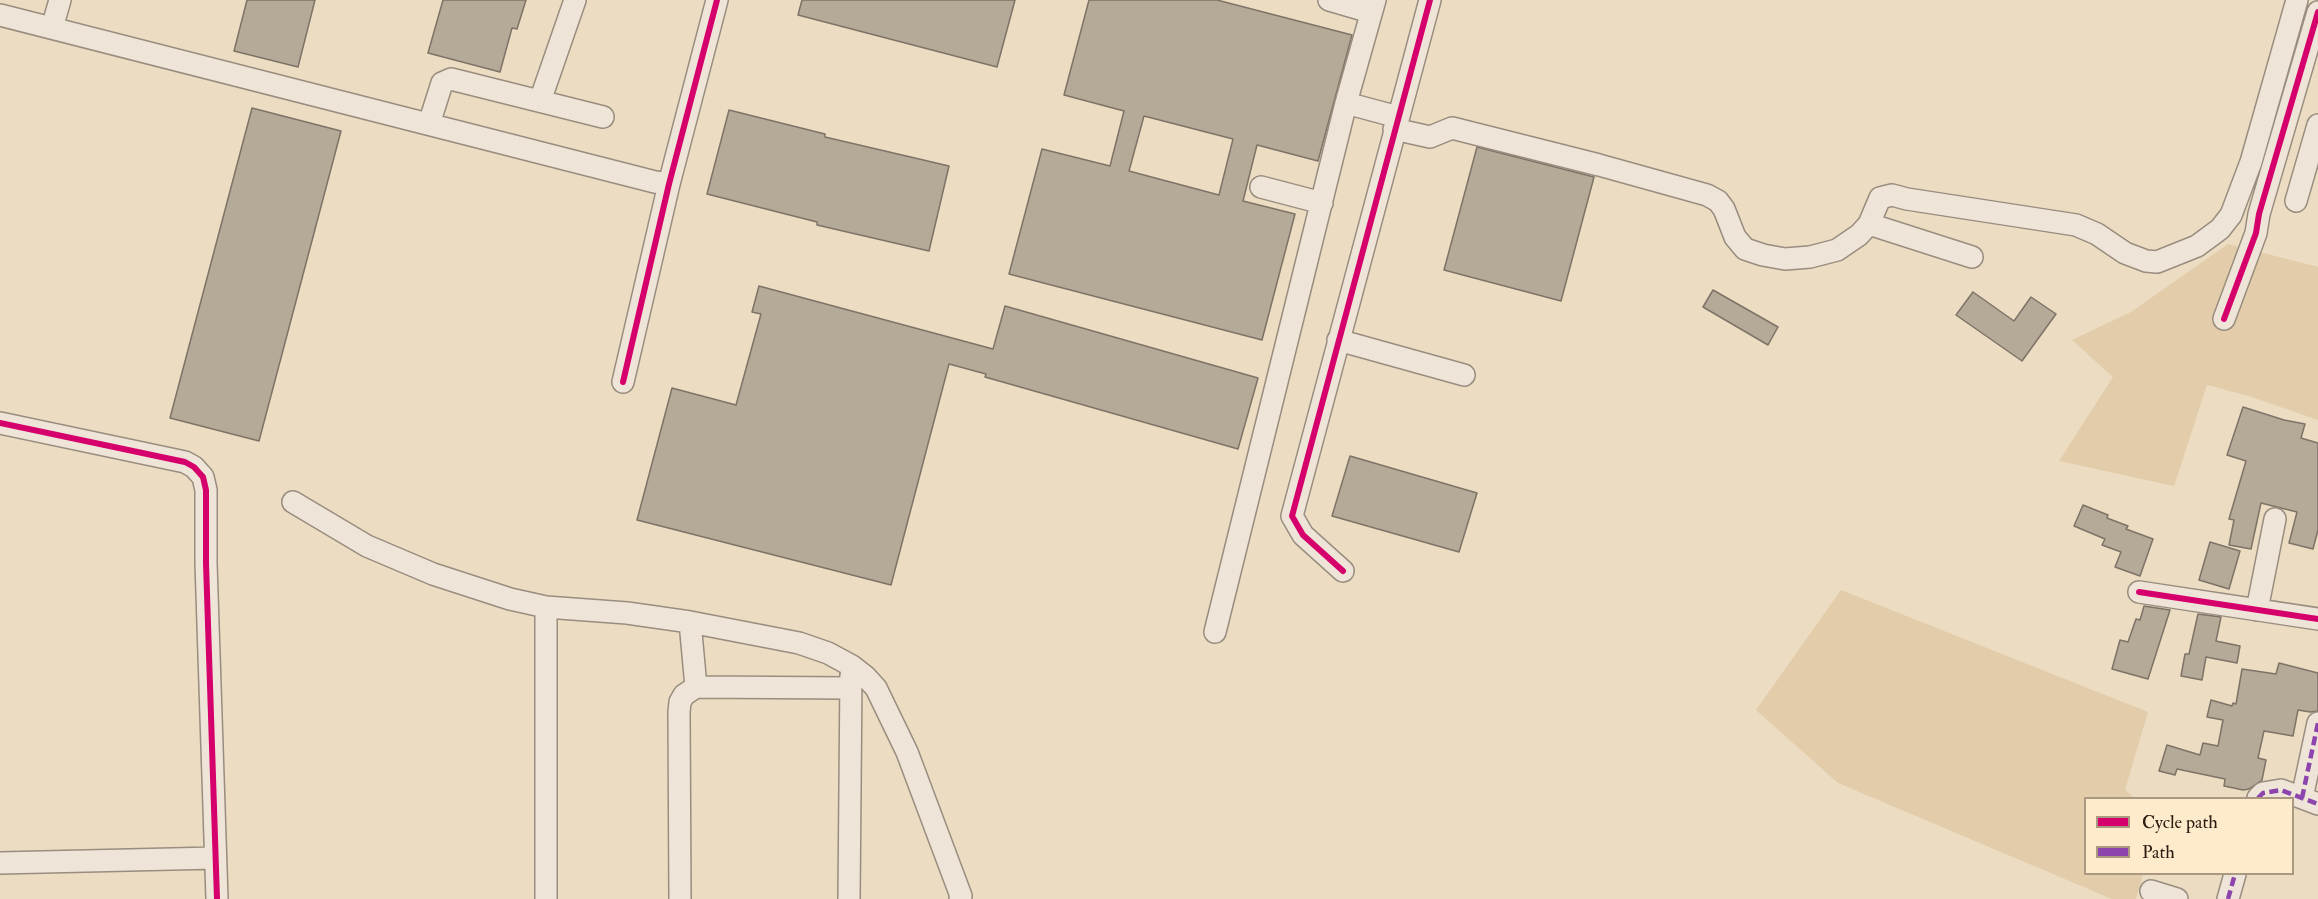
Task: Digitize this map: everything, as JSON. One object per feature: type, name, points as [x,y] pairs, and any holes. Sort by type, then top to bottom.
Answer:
[{"type":"street","points":[[52,28],[60,0]]},
{"type":"street","points":[[540,101],[575,0]]},
{"type":"street","points":[[623,382],[669,184],[717,0]]},
{"type":"street","points":[[1215,632],[1346,103],[1373,6],[1329,0]]},
{"type":"street","points":[[1343,571],[1303,535],[1292,516],[1430,0]]},
{"type":"street","points":[[1346,103],[1430,137],[1452,128],[1707,195],[1718,201],[1724,209],[1735,237],[1745,249],[1763,255],[1785,259],[1810,257],[1837,250],[1859,235],[1869,224],[1880,198],[1892,195],[2076,225],[2097,234],[2125,253],[2146,261],[2157,262],[2198,246],[2220,229],[2237,204],[2272,92],[2297,0]]},
{"type":"street","points":[[2224,319],[2256,233],[2259,214],[2318,12]]},
{"type":"street","points":[[0,15],[669,184]]},
{"type":"street","points":[[429,124],[442,83],[451,79],[603,117]]},
{"type":"street","points":[[2296,201],[2318,125]]},
{"type":"street","points":[[1260,187],[1322,202]]},
{"type":"street","points":[[1869,224],[1972,257]]},
{"type":"street","points":[[1338,340],[1464,375]]},
{"type":"street","points":[[0,423],[185,462],[195,467],[203,477],[206,490],[206,563],[217,899]]},
{"type":"street","points":[[293,502],[367,546],[433,574],[510,599],[546,607],[627,613],[690,622],[799,644],[828,653],[852,666],[876,688],[907,752],[961,896],[960,899]]},
{"type":"street","points":[[2257,610],[2275,519]]},
{"type":"street","points":[[2139,592],[2318,619]]},
{"type":"street","points":[[546,607],[546,899]]},
{"type":"street","points":[[690,622],[696,687]]},
{"type":"street","points":[[849,899],[852,666]]},
{"type":"street","points":[[680,899],[680,702],[684,695],[696,687],[850,688]]},
{"type":"street","points":[[2259,797],[2263,793],[2281,790],[2310,801],[2318,723]]},
{"type":"street","points":[[0,863],[214,858]]},
{"type":"street","points":[[2228,899],[2234,875]]},
{"type":"street","points":[[2151,891],[2177,899]]},
{"type":"shaded area","points":[[2228,244],[2318,267],[2318,420],[2249,396],[2207,385],[2174,486],[2059,461],[2113,377],[2072,340],[2131,312]]},
{"type":"shaded area","points":[[1841,590],[2148,712],[2125,790],[2133,797],[2084,797],[2084,875],[2143,875],[2136,899],[2112,899],[1838,783],[1756,710]]},
{"type":"building","points":[[247,0],[315,0],[298,67],[234,51]]},
{"type":"building","points":[[443,0],[526,0],[517,29],[512,28],[500,72],[428,53]]},
{"type":"building","points":[[802,0],[1015,0],[997,67],[798,15]]},
{"type":"building","points":[[1089,0],[1217,0],[1352,35],[1318,161],[1257,145],[1243,201],[1295,214],[1262,340],[1009,274],[1042,149],[1110,166],[1124,111],[1064,95]],"holes":[[[1144,116],[1233,139],[1219,195],[1129,171]]]},
{"type":"building","points":[[252,108],[341,131],[259,441],[170,418]]},
{"type":"building","points":[[729,110],[825,134],[825,137],[949,166],[929,251],[817,225],[817,222],[707,194]]},
{"type":"building","points":[[1477,147],[1594,177],[1561,301],[1444,270]]},
{"type":"building","points":[[759,286],[993,349],[1005,306],[1258,378],[1238,449],[985,377],[986,374],[949,364],[891,585],[637,520],[672,388],[736,405],[761,314],[752,312]]},
{"type":"building","points":[[1713,290],[1778,327],[1768,345],[1703,307]]},
{"type":"building","points":[[1973,292],[2014,321],[2031,297],[2056,314],[2022,361],[1956,315]]},
{"type":"building","points":[[2243,407],[2305,424],[2301,438],[2318,443],[2318,530],[2313,549],[2289,543],[2297,512],[2261,503],[2251,549],[2229,545],[2234,520],[2229,519],[2246,461],[2227,455]]},
{"type":"building","points":[[1350,456],[1477,493],[1459,552],[1332,516]]},
{"type":"building","points":[[2083,505],[2128,526],[2126,529],[2153,539],[2140,576],[2115,567],[2121,552],[2102,545],[2105,539],[2074,526]]},
{"type":"building","points":[[2210,542],[2240,551],[2229,589],[2199,580]]},
{"type":"building","points":[[2144,606],[2170,610],[2148,679],[2112,669],[2120,640],[2128,642],[2136,619],[2140,620]]},
{"type":"building","points":[[2198,614],[2221,617],[2216,641],[2240,646],[2237,663],[2206,657],[2202,680],[2181,676],[2185,654],[2189,654]]},
{"type":"building","points":[[2279,663],[2318,673],[2318,711],[2298,710],[2293,736],[2264,731],[2258,758],[2266,760],[2262,780],[2249,789],[2243,790],[2224,786],[2225,779],[2177,769],[2175,775],[2159,771],[2167,745],[2200,755],[2203,743],[2218,746],[2223,720],[2207,717],[2211,700],[2232,706],[2233,703],[2236,704],[2242,669],[2276,674]]},
{"type":"marked path","points":[[2302,798],[2318,723]]},
{"type":"marked path","points":[[2259,797],[2263,793],[2281,790],[2318,804]]},
{"type":"marked path","points":[[2228,899],[2235,875]]},
{"type":"cycle path","points":[[623,382],[669,184],[717,0]]},
{"type":"cycle path","points":[[1343,571],[1303,535],[1292,516],[1430,0]]},
{"type":"cycle path","points":[[2224,319],[2256,233],[2259,214],[2318,12]]},
{"type":"cycle path","points":[[0,423],[185,462],[194,467],[203,477],[206,490],[206,563],[217,899]]},
{"type":"cycle path","points":[[2139,592],[2318,619]]}]
